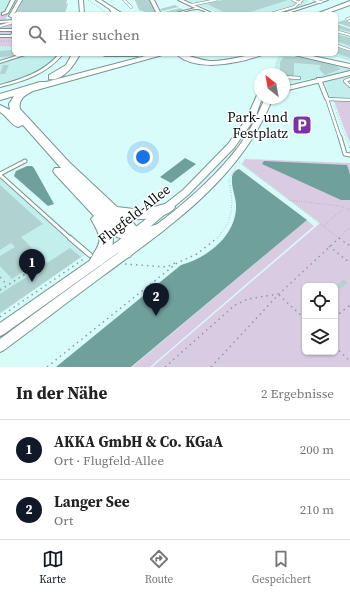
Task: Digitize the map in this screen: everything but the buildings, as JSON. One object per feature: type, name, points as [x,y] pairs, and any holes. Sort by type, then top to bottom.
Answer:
[{"type":"highway","points":[[325,12],[350,4]]},
{"type":"highway","points":[[330,12],[350,4]]},
{"type":"highway","points":[[26,86],[64,71],[72,63],[75,56]]},
{"type":"highway","points":[[0,94],[140,56]]},
{"type":"highway","points":[[0,97],[43,84],[154,56]]},
{"type":"highway","points":[[43,84],[19,96],[14,102],[15,110],[65,165],[130,228],[134,235],[134,243],[120,257]]},
{"type":"highway","points":[[0,108],[9,113],[107,231],[107,245],[102,256],[93,258]]},
{"type":"highway","points":[[57,169],[116,229],[126,235],[148,233],[158,229]]},
{"type":"highway","points":[[110,210],[137,216],[150,215],[169,207]]},
{"type":"main road","points":[[100,1],[115,12]]},
{"type":"main road","points":[[184,56],[195,61],[215,64],[233,62],[253,56]]},
{"type":"main road","points":[[302,56],[350,66]]},
{"type":"main road","points":[[334,63],[344,67],[345,71],[343,74]]},
{"type":"main road","points":[[290,85],[300,81],[343,74],[350,70]]},
{"type":"main road","name":"Flugfeld-Allee","points":[[0,330],[93,258],[134,235],[169,207],[208,171],[232,146],[251,118],[256,104]]},
{"type":"main road","name":"Flugfeld-Allee","points":[[0,346],[158,229],[203,189],[240,150],[260,122],[267,104]]},
{"type":"street","points":[[1,17],[10,0]]},
{"type":"street","points":[[1,17],[6,13],[13,0]]},
{"type":"street","points":[[81,0],[82,12]]},
{"type":"street","points":[[152,0],[158,12]]},
{"type":"street","points":[[180,0],[207,12]]},
{"type":"street","points":[[288,12],[326,0]]},
{"type":"street","points":[[182,12],[197,8]]},
{"type":"street","points":[[1,17],[12,21]]},
{"type":"street","points":[[0,30],[12,31]]},
{"type":"street","points":[[0,36],[12,36]]},
{"type":"street","points":[[0,62],[20,56]]},
{"type":"street","points":[[0,86],[32,75],[44,69],[56,61],[60,56]]},
{"type":"street","points":[[319,79],[327,99]]},
{"type":"lane","points":[[124,0],[131,7]]},
{"type":"lane","points":[[192,5],[216,0]]},
{"type":"lane","points":[[293,0],[300,3]]},
{"type":"lane","points":[[277,12],[294,7],[302,0]]},
{"type":"lane","points":[[315,0],[321,2]]},
{"type":"lane","points":[[0,26],[12,23]]},
{"type":"lane","points":[[338,32],[350,35]]},
{"type":"lane","points":[[338,46],[350,50]]},
{"type":"lane","points":[[290,78],[300,81]]},
{"type":"lane","points":[[350,79],[345,81],[350,86]]},
{"type":"lane","points":[[350,100],[327,99],[345,154],[350,155]]},
{"type":"lane","points":[[24,161],[0,174],[93,258]]},
{"type":"path","points":[[88,0],[104,12]]},
{"type":"path","points":[[0,41],[12,41]]},
{"type":"path","points":[[333,99],[350,149]]},
{"type":"path","points":[[237,161],[350,246]]},
{"type":"path","points":[[47,367],[177,262],[193,257],[206,249],[219,237],[231,216],[232,200],[228,180],[236,167],[236,163]]},
{"type":"path","points":[[288,200],[350,210]]},
{"type":"path","points":[[324,226],[344,208]]},
{"type":"path","points":[[211,367],[279,294],[328,246],[350,227]]},
{"type":"path","points":[[328,246],[350,263]]},
{"type":"path","name":"Flugfeld-Allee","points":[[120,257],[124,264],[167,267],[177,262]]},
{"type":"path","points":[[0,317],[93,258]]},
{"type":"path","points":[[0,290],[30,271]]},
{"type":"path","points":[[0,277],[7,286]]},
{"type":"path","points":[[279,294],[302,315]]},
{"type":"path","points":[[165,367],[235,305],[248,300],[279,294]]},
{"type":"path","points":[[338,315],[350,305]]},
{"type":"path","points":[[338,350],[350,361]]},
{"type":"shaded area","points":[[0,0],[16,0],[6,19],[12,20],[12,56],[56,56],[51,62],[34,73],[0,84]]},
{"type":"shaded area","points":[[188,0],[309,1],[305,3],[308,4],[282,12],[215,12]]},
{"type":"shaded area","points":[[0,12],[9,12],[5,20],[12,21],[12,47],[0,46]]},
{"type":"shaded area","points":[[338,25],[350,28],[350,61],[333,56],[338,56]]},
{"type":"shaded area","points":[[290,56],[350,69],[350,102],[331,101],[325,83],[309,79],[290,83],[290,68],[275,68],[278,57]]},
{"type":"shaded area","points":[[334,101],[350,102],[350,144]]},
{"type":"shaded area","points":[[185,158],[196,164],[171,183],[160,177]]},
{"type":"shaded area","points":[[245,159],[350,163],[350,367],[152,367],[320,223],[242,164]]},
{"type":"shaded area","points":[[264,161],[347,165],[350,174],[350,200],[341,200],[262,164]]},
{"type":"shaded area","points":[[27,166],[32,166],[34,168],[54,204],[48,206],[14,176],[16,171]]},
{"type":"shaded area","points":[[239,169],[307,220],[131,367],[56,367],[181,265],[191,262],[218,245],[230,229],[234,219],[236,205],[232,186],[232,177],[235,171]]},
{"type":"shaded area","points":[[0,172],[90,251],[0,314]]},
{"type":"shaded area","points":[[307,220],[314,226],[150,367],[132,367]]},
{"type":"place","name":"Park- und Festplatz","points":[[302,125]]},
{"type":"place","name":"AKKA GmbH & Co. KGaA","points":[[32,282]]},
{"type":"place","name":"Langer See","points":[[156,316]]}]
